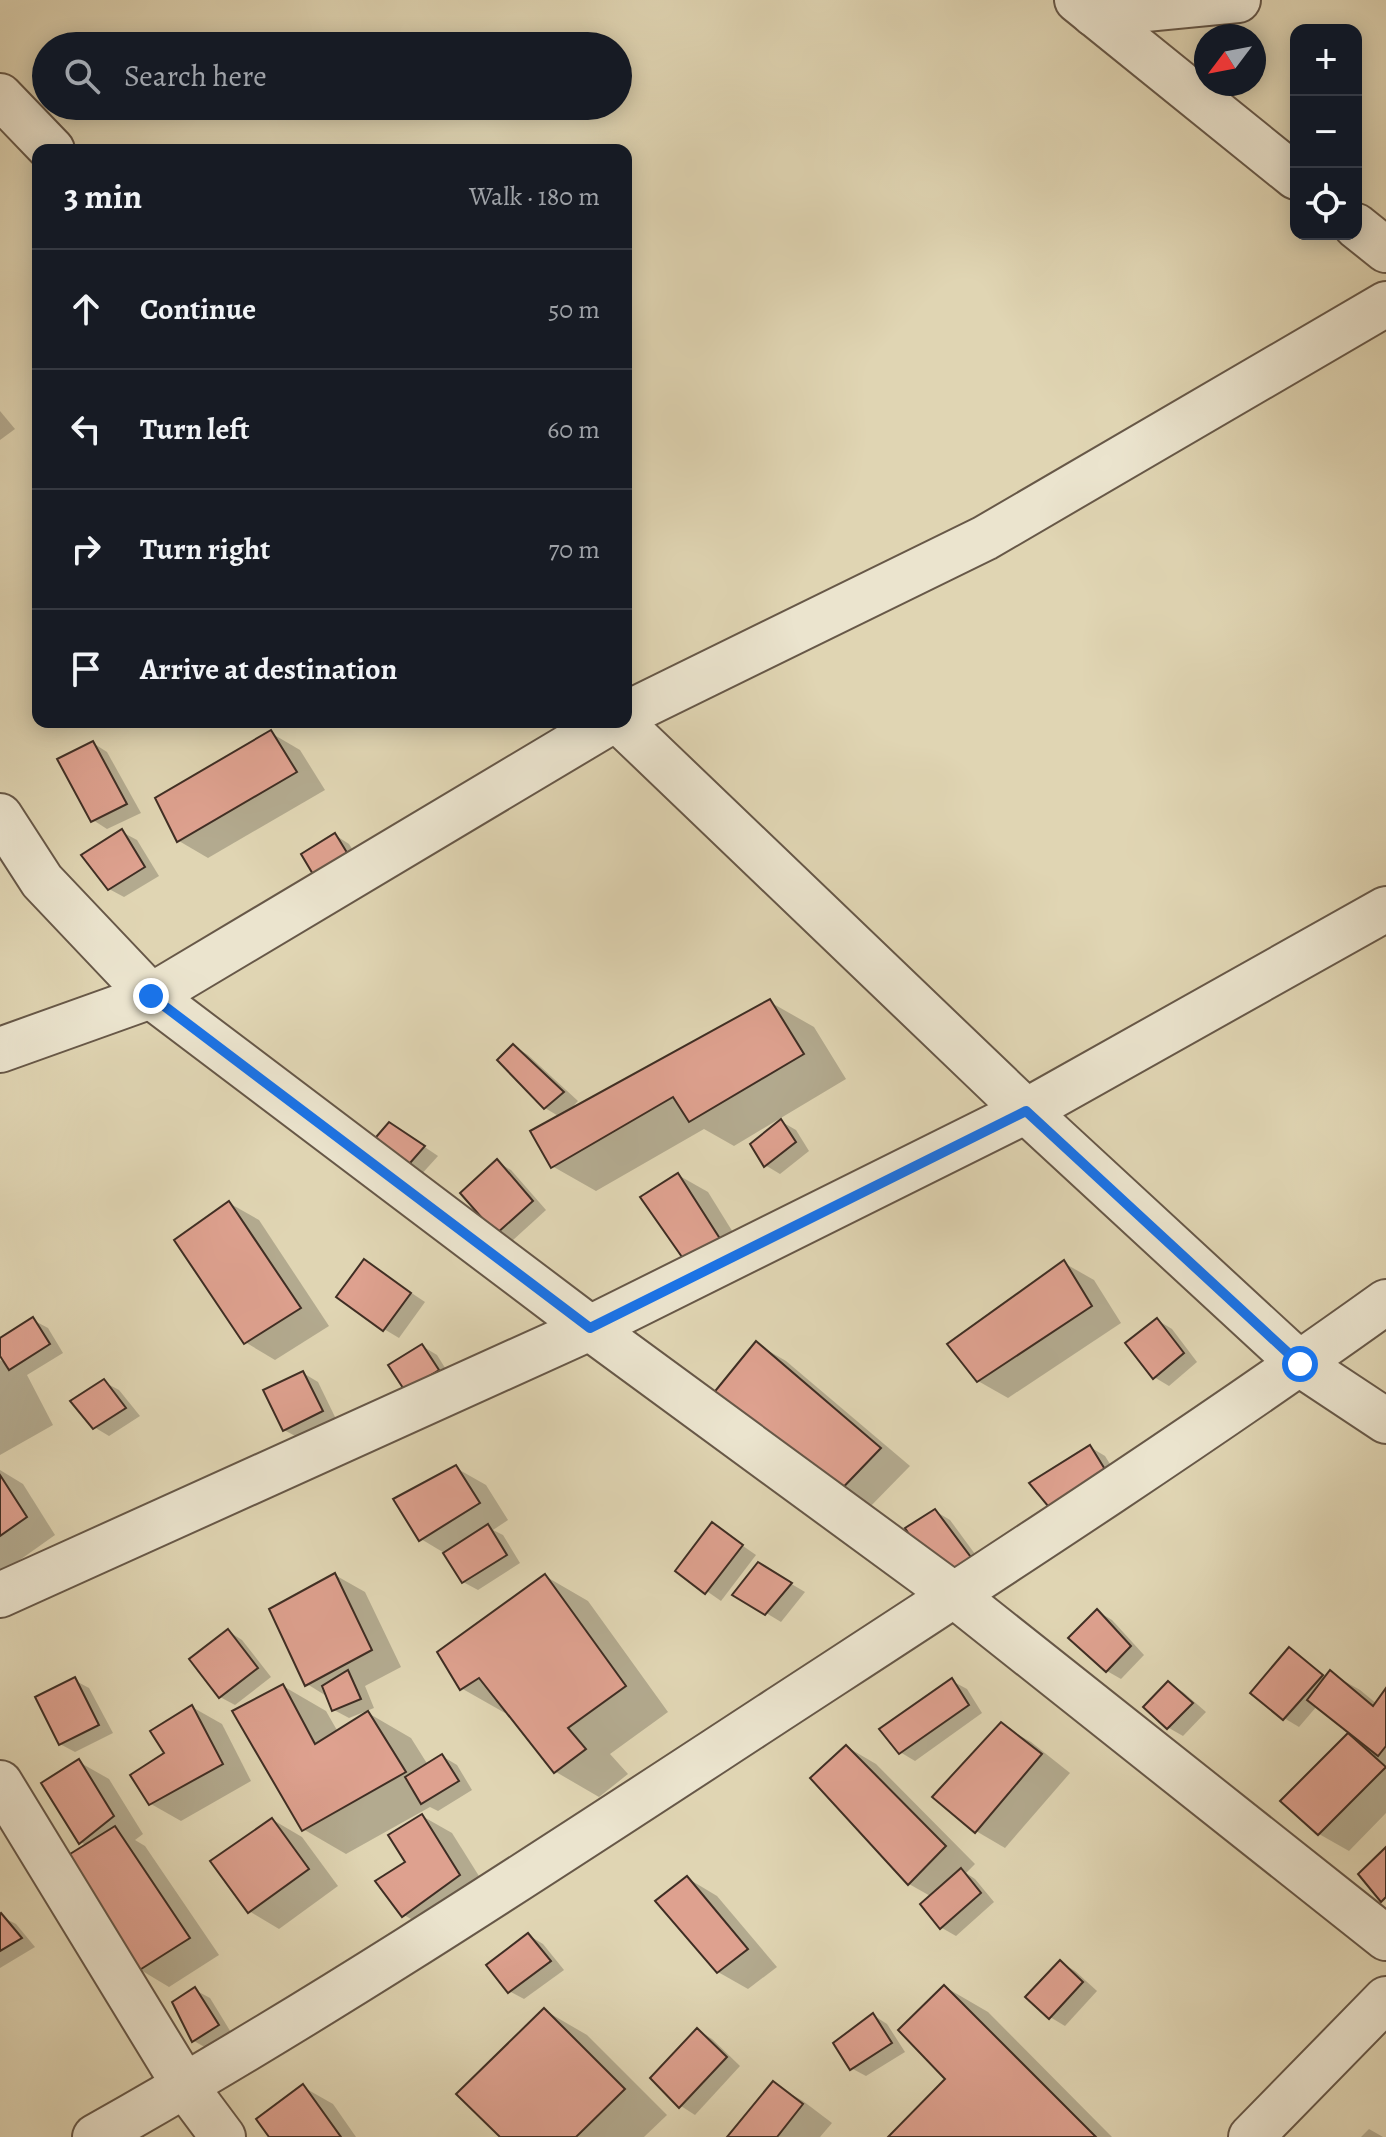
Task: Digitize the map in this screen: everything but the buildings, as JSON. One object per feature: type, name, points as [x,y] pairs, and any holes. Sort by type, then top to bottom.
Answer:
[{"type":"street","points":[[1085,7],[1238,0]]},
{"type":"street","points":[[1085,7],[1290,172]]},
{"type":"street","points":[[0,96],[46,144]]},
{"type":"street","points":[[1362,231],[1386,250]]},
{"type":"street","points":[[632,711],[985,538],[1386,304]]},
{"type":"street","points":[[0,1050],[151,996],[600,728]]},
{"type":"street","points":[[626,728],[1026,1111],[1300,1364],[1386,1421]]},
{"type":"street","points":[[0,816],[42,881],[151,996],[590,1328],[954,1595],[1386,1938]]},
{"type":"street","points":[[0,1595],[590,1328],[1026,1111],[1386,909]]},
{"type":"street","points":[[95,2137],[185,2086],[570,1845],[954,1595],[1300,1364],[1386,1302]]},
{"type":"street","points":[[0,1783],[185,2086],[223,2137]]},
{"type":"street","points":[[1251,2137],[1386,1999]]},
{"type":"route","points":[[151,996],[590,1328],[1026,1111],[1300,1364]]}]
